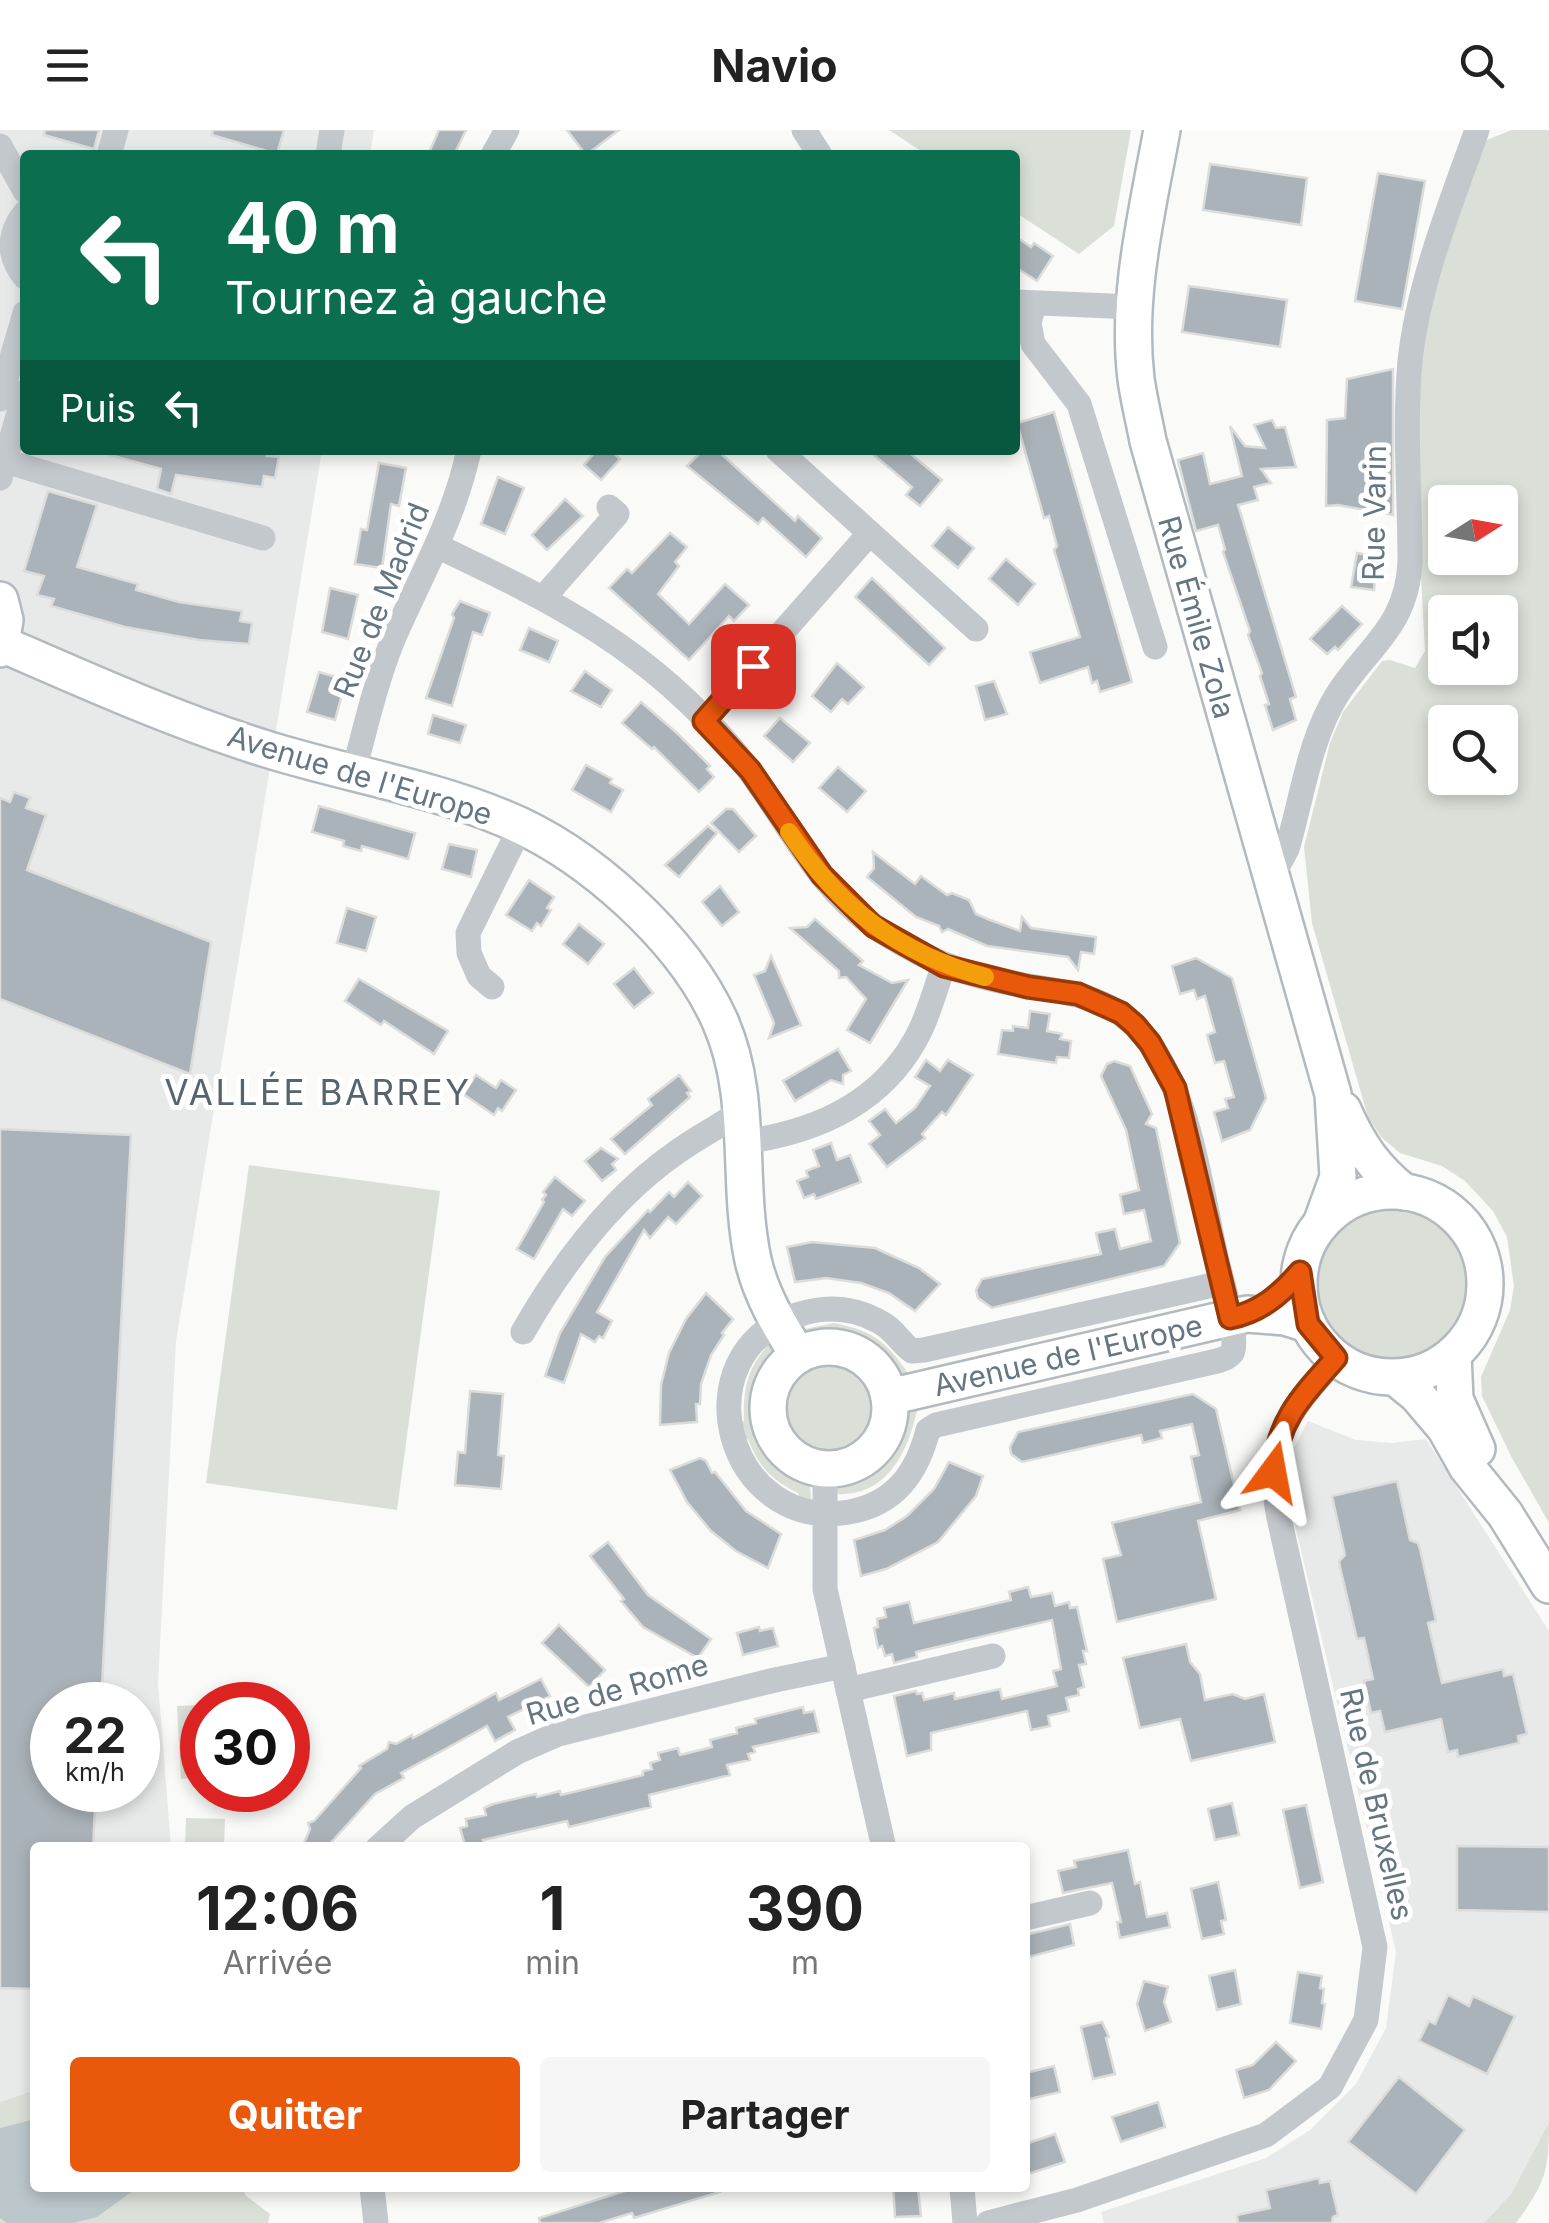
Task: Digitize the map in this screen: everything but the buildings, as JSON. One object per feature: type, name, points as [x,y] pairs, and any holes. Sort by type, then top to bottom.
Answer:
[{"type":"main road","name":"Rue Émile Zola","points":[[1162,130],[1134,307],[1136,378],[1148,441],[1333,1094],[1363,1152],[1404,1192]]},
{"type":"main road","points":[[0,600],[6,620],[1,646]]},
{"type":"main road","name":"Avenue de l'Europe","points":[[1,646],[225,735],[482,810],[521,826],[618,891],[666,941],[718,1016],[736,1066],[753,1259],[763,1292],[798,1355]]},
{"type":"main road","name":"Rue Émile Zola","points":[[1321,1224],[1338,1176],[1333,1094]]},
{"type":"main road","points":[[1372,1192],[1404,1192],[1435,1201],[1467,1228],[1484,1267],[1486,1288],[1475,1327],[1453,1356],[1432,1368],[1396,1378],[1354,1370],[1336,1358],[1308,1324],[1300,1272],[1310,1238],[1321,1224],[1352,1200],[1372,1192]]},
{"type":"main road","name":"Avenue de l'Europe","points":[[888,1396],[1238,1316],[1278,1296],[1300,1272]]},
{"type":"main road","name":"Avenue de l'Europe","points":[[1238,1316],[1285,1317],[1308,1324]]},
{"type":"main road","points":[[820,1348],[854,1352],[880,1375],[888,1396],[888,1424],[875,1448],[852,1465],[826,1470],[810,1467],[784,1450],[769,1422],[767,1407],[776,1377],[798,1355],[820,1348]]},
{"type":"main road","points":[[1453,1356],[1454,1399],[1505,1514]]},
{"type":"main road","points":[[1396,1378],[1418,1395],[1444,1428],[1467,1466],[1505,1514],[1549,1586]]},
{"type":"street","name":"Rue Varin","points":[[1268,866],[1280,862],[1287,849],[1317,740],[1337,694],[1391,628],[1405,596],[1410,562],[1410,359],[1417,316],[1443,225],[1477,130]]},
{"type":"street","points":[[0,146],[20,182]]},
{"type":"street","points":[[20,219],[12,240],[14,261],[20,270]]},
{"type":"street","points":[[1134,307],[1025,304],[1033,344],[1078,404],[1154,648]]},
{"type":"street","points":[[0,399],[20,330]]},
{"type":"street","points":[[20,409],[2,470],[262,538]]},
{"type":"street","name":"Rue de Madrid","points":[[352,774],[390,646],[438,547],[460,491],[468,455]]},
{"type":"street","points":[[783,455],[976,629]]},
{"type":"street","points":[[544,597],[617,514],[609,506]]},
{"type":"street","points":[[704,721],[870,534]]},
{"type":"street","points":[[438,547],[544,597],[658,674],[750,770],[801,850],[847,903],[873,926],[944,966],[1028,987],[1078,994],[1121,1013],[1150,1043],[1175,1088],[1222,1283],[1238,1316],[1235,1347],[1225,1358],[928,1430],[914,1470],[887,1496],[853,1511],[824,1513],[797,1508],[764,1489],[751,1476],[733,1443],[728,1405],[737,1369],[758,1338],[778,1323],[808,1311],[845,1310],[880,1322],[912,1351],[1222,1283]]},
{"type":"street","points":[[492,987],[479,976],[470,953],[468,933],[521,826]]},
{"type":"street","points":[[523,1332],[563,1269],[614,1207],[676,1152],[743,1126],[785,1135],[818,1125],[850,1109],[878,1088],[912,1047],[944,966]]},
{"type":"street","points":[[974,1338],[990,1412]]},
{"type":"street","name":"Rue de Bruxelles","points":[[988,2223],[1080,2211],[1266,2134],[1330,2087],[1366,2020],[1376,1946],[1273,1472],[1278,1435],[1287,1418],[1336,1358]]},
{"type":"street","points":[[826,1470],[825,1589],[883,1842]]},
{"type":"street","name":"Rue de Rome","points":[[385,1842],[412,1817],[536,1742],[586,1726],[845,1678],[993,1656]]},
{"type":"street","points":[[1030,1917],[1090,1903]]},
{"type":"street","points":[[962,2192],[965,2223]]},
{"type":"shaded area","points":[[0,130],[374,130],[371,150],[20,150],[20,455],[321,455],[176,1341],[158,1682],[30,1682],[30,1812],[160,1812],[160,1708],[171,1842],[30,1842],[30,2092],[0,2102]]},
{"type":"shaded area","points":[[889,130],[1131,130],[1114,226],[1079,254],[1020,215],[1020,150],[919,150]]},
{"type":"shaded area","points":[[1512,130],[1549,130],[1549,1523],[1482,1396],[1481,1377],[1510,1310],[1514,1286],[1507,1237],[1493,1211],[1465,1181],[1442,1166],[1400,1153],[1381,1137],[1368,1117],[1312,923],[1304,847],[1330,743],[1343,712],[1382,661],[1415,668],[1425,651],[1419,392],[1432,293],[1484,141]]},
{"type":"shaded area","points":[[249,1165],[440,1191],[397,1510],[206,1483]]},
{"type":"shaded area","points":[[1393,1204],[1423,1210],[1448,1227],[1465,1252],[1471,1282],[1465,1312],[1448,1337],[1423,1354],[1393,1360],[1363,1354],[1338,1337],[1321,1312],[1315,1282],[1321,1252],[1338,1227],[1363,1210]]},
{"type":"shaded area","points":[[834,1323],[879,1340],[911,1377],[898,1379],[879,1356],[860,1342],[837,1337],[806,1338],[800,1330]]},
{"type":"shaded area","points":[[777,1337],[782,1348],[760,1389],[756,1424],[772,1455],[810,1482],[811,1502],[801,1500],[798,1493],[767,1472],[748,1439],[740,1441],[736,1424],[744,1421],[747,1382],[766,1348],[763,1344]]},
{"type":"shaded area","points":[[828,1365],[845,1368],[860,1378],[870,1393],[870,1427],[860,1442],[845,1452],[828,1455],[811,1452],[796,1442],[786,1427],[783,1410],[786,1393],[796,1378],[811,1368]]},
{"type":"shaded area","points":[[918,1406],[902,1454],[883,1479],[870,1488],[836,1494],[838,1485],[867,1473],[885,1459],[897,1439],[905,1409]]},
{"type":"shaded area","points":[[1308,1421],[1356,1440],[1392,1443],[1426,1439],[1549,1631],[1549,2122],[1511,2194],[1484,2223],[1104,2223],[1101,2212],[1266,2158],[1310,2130],[1356,2084],[1386,2028],[1396,1952],[1289,1500],[1291,1454]]},
{"type":"shaded area","points":[[177,1706],[180,1706],[180,1761]]},
{"type":"shaded area","points":[[186,1818],[225,1819],[224,1842],[185,1842]]},
{"type":"shaded area","points":[[30,2092],[30,2192],[244,2192],[270,2214],[268,2223],[0,2223],[0,2102]]},
{"type":"shaded area","points":[[30,2120],[30,2192],[131,2192],[97,2217],[73,2223],[7,2223],[0,2218],[0,2128]]},
{"type":"shaded area","points":[[1549,2122],[1544,2175],[1534,2197],[1516,2223],[1484,2223],[1511,2194]]},
{"type":"slow traffic","points":[[789,832],[847,903],[873,926],[926,958],[985,977]]},
{"type":"district","name":"VALLÉE BARREY","points":[[318,1092]]},
{"type":"route","points":[[753,666],[704,721],[750,770],[801,850],[847,903],[873,926],[944,966],[1028,987],[1078,994],[1121,1013],[1150,1043],[1175,1088],[1230,1318],[1266,1304],[1300,1272],[1308,1324],[1336,1358],[1287,1418],[1278,1435],[1273,1472]]}]
